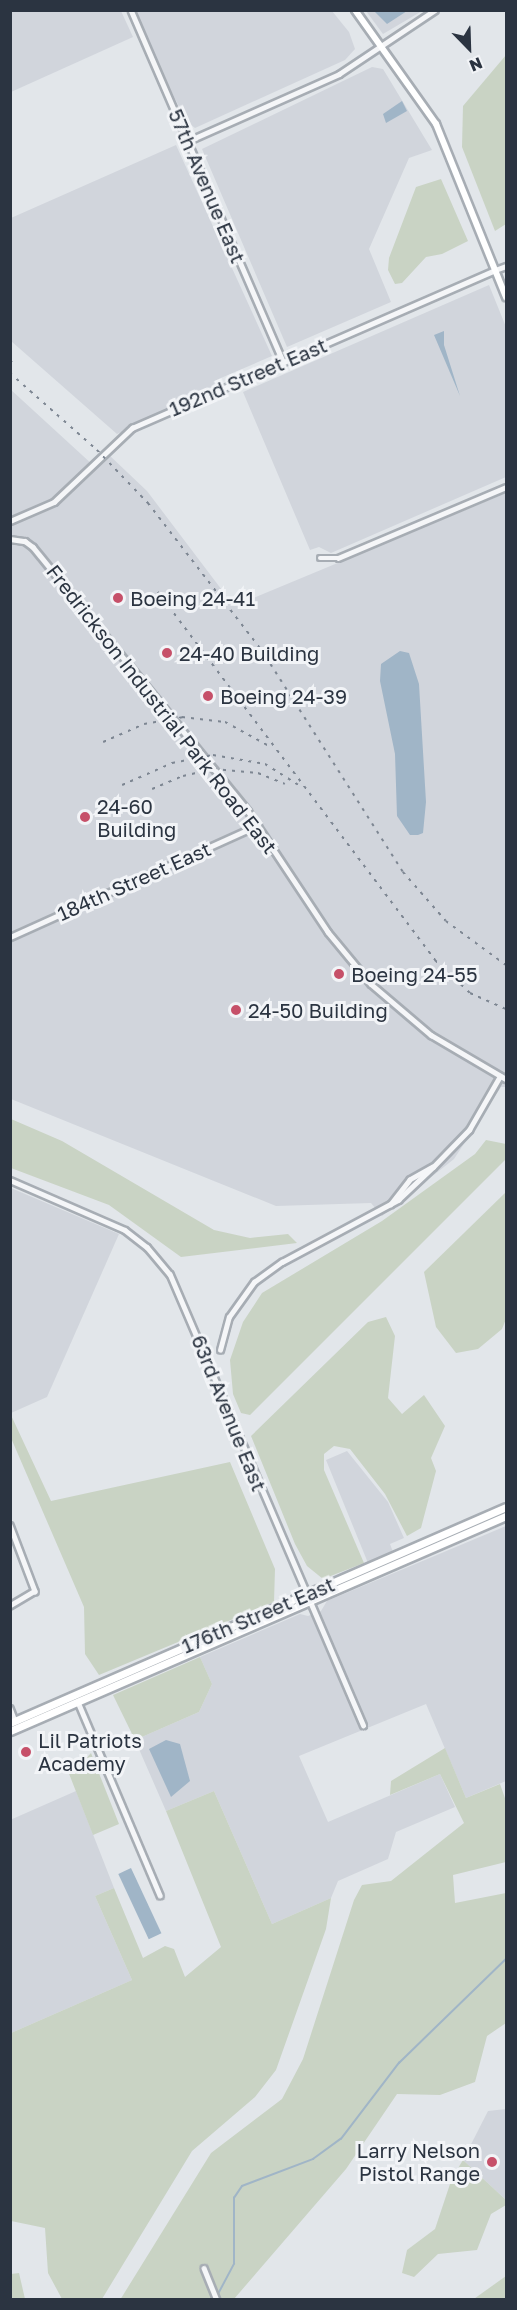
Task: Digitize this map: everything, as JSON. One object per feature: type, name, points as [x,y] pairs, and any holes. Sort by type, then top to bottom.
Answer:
[{"type":"main road","points":[[355,10],[436,124],[507,297]]},
{"type":"main road","name":"176th Street East","points":[[13,1722],[507,1507]]},
{"type":"main road","name":"176th Street East","points":[[10,1731],[507,1516]]},
{"type":"main road","points":[[374,1574],[398,1554]]},
{"type":"main road","points":[[108,1689],[132,1670]]},
{"type":"street","name":"57th Avenue East","points":[[131,10],[283,362]]},
{"type":"street","points":[[188,141],[320,83],[381,48],[435,10]]},
{"type":"street","name":"192nd Street East","points":[[10,521],[54,502],[132,428],[507,266]]},
{"type":"street","points":[[320,558],[338,558],[507,487]]},
{"type":"street","name":"Fredrickson Industrial Park Road East","points":[[10,538],[19,539],[33,547],[258,825],[328,932],[372,984],[431,1035],[507,1079]]},
{"type":"street","name":"184th Street East","points":[[10,937],[258,825]]},
{"type":"street","points":[[220,1350],[229,1317],[254,1282],[282,1262],[391,1204],[425,1179],[433,1167],[469,1130],[500,1076]]},
{"type":"street","points":[[391,1204],[410,1180],[433,1167]]},
{"type":"street","name":"63rd Avenue East","points":[[10,1180],[125,1230],[165,1267],[182,1298],[305,1595],[363,1725]]},
{"type":"street","points":[[10,1525],[35,1592],[10,1606]]},
{"type":"street","points":[[78,1702],[160,1895]]},
{"type":"street","points":[[10,1708],[13,1722]]},
{"type":"street","points":[[204,2268],[217,2300]]},
{"type":"shaded area","points":[[11,10],[121,11],[133,37],[11,92]]},
{"type":"shaded area","points":[[132,11],[332,11],[349,32],[355,49],[345,60],[195,128],[186,121]]},
{"type":"shaded area","points":[[366,11],[422,11],[383,34]]},
{"type":"shaded area","points":[[372,67],[383,69],[432,150],[409,158],[369,249],[391,302],[287,347],[202,149]]},
{"type":"shaded area","points":[[176,145],[272,356],[221,378],[216,390],[117,434],[11,341],[11,218]]},
{"type":"shaded area","points":[[489,285],[506,327],[506,477],[331,553],[319,547],[310,550],[243,392]]},
{"type":"shaded area","points":[[10,389],[94,466],[108,454],[147,491],[234,606],[506,493],[506,1087],[501,1087],[454,1159],[382,1216],[371,1203],[276,1206],[11,1099]]},
{"type":"shaded area","points":[[11,1188],[119,1234],[47,1397],[11,1413]]},
{"type":"shaded area","points":[[347,1451],[388,1502],[404,1538],[390,1544],[393,1552],[368,1563],[326,1460]]},
{"type":"shaded area","points":[[506,1526],[506,1781],[466,1798],[426,1704],[299,1756],[328,1822],[440,1774],[455,1807],[396,1832],[388,1859],[338,1881],[331,1898],[272,1924],[214,1791],[166,1811],[135,1740],[199,1712],[212,1684],[200,1657],[300,1614],[308,1616],[321,1611],[327,1601]]},
{"type":"shaded area","points":[[76,1791],[114,1888],[95,1896],[132,1980],[11,2033],[10,1820]]},
{"type":"shaded area","points":[[506,2109],[506,2200],[463,2160],[488,2111]]},
{"type":"green space","points":[[506,55],[506,224],[495,231],[462,147],[463,106]]},
{"type":"green space","points":[[441,179],[468,241],[442,254],[426,257],[402,283],[395,284],[388,270],[389,258],[416,187]]},
{"type":"green space","points":[[11,1119],[62,1141],[214,1230],[250,1238],[288,1234],[297,1243],[181,1257],[109,1205],[11,1168]]},
{"type":"green space","points":[[486,1140],[506,1144],[506,1159],[250,1415],[241,1413],[233,1394],[230,1360],[243,1322],[262,1293],[382,1221],[475,1154]]},
{"type":"green space","points":[[506,1192],[506,1319],[502,1329],[478,1349],[456,1353],[436,1327],[424,1272]]},
{"type":"green space","points":[[386,1317],[395,1336],[388,1398],[402,1414],[424,1395],[445,1426],[431,1458],[436,1471],[421,1528],[407,1536],[385,1494],[350,1449],[334,1446],[324,1454],[324,1470],[364,1563],[323,1579],[307,1566],[295,1544],[251,1436],[368,1322]]},
{"type":"green space","points":[[10,1413],[51,1501],[230,1462],[275,1569],[274,1602],[99,1675],[85,1654],[84,1607],[11,1438]]},
{"type":"green space","points":[[200,1657],[212,1684],[199,1712],[135,1740],[113,1695]]},
{"type":"green space","points":[[445,1748],[466,1798],[500,1784],[506,1801],[506,1862],[453,1875],[455,1903],[506,1893],[506,2023],[487,2036],[475,2082],[440,2095],[397,2094],[346,2169],[234,2299],[120,2300],[211,2153],[282,2099],[303,2059],[354,1900],[362,1885],[391,1881],[464,1823],[440,1774],[390,1795],[391,1781]]},
{"type":"green space","points":[[91,1753],[119,1824],[93,1835],[66,1766],[81,1764]]},
{"type":"green space","points":[[214,1791],[272,1924],[331,1898],[326,1929],[276,2070],[255,2097],[192,2151],[102,2299],[62,2299],[48,2273],[45,2228],[11,2221],[11,2033],[132,1980],[95,1896],[114,1888],[143,1958],[165,1946],[174,1949],[185,1977],[221,1947],[166,1811]]},
{"type":"green space","points":[[463,2160],[506,2200],[506,2205],[491,2214],[477,2250],[438,2254],[414,2277],[402,2273],[407,2250],[435,2229],[452,2178]]},
{"type":"green space","points":[[19,2273],[25,2299],[11,2299],[11,2274]]},
{"type":"green space","points":[[506,2276],[506,2299],[474,2299],[478,2296]]},
{"type":"water","points":[[374,11],[407,11],[387,24]]},
{"type":"water","points":[[402,101],[407,111],[386,123],[383,114]]},
{"type":"water","points":[[444,331],[444,345],[460,396],[434,335]]},
{"type":"water","points":[[400,651],[409,653],[419,684],[426,802],[423,833],[418,835],[410,835],[397,816],[395,754],[380,681],[381,664]]},
{"type":"water","points":[[166,1740],[180,1744],[190,1781],[171,1797],[149,1749]]},
{"type":"water","points":[[131,1868],[161,1933],[149,1939],[118,1874]]},
{"type":"waterway","points":[[217,2296],[234,2264],[234,2198],[242,2186],[313,2159],[341,2139],[399,2063],[506,1959]]},
{"type":"railway","points":[[10,373],[97,450],[148,503],[261,649],[403,872],[446,921],[506,965]]},
{"type":"railway","points":[[158,592],[435,960],[470,993],[506,1009]]},
{"type":"railway","points":[[103,742],[144,724],[182,717],[225,722],[269,746]]},
{"type":"railway","points":[[122,785],[172,763],[213,755],[265,764],[298,785]]},
{"type":"railway","points":[[152,789],[183,776],[214,769],[258,773],[285,784]]},
{"type":"place","name":"Boeing 24-41","points":[[118,598]]},
{"type":"place","name":"24-40 Building","points":[[167,653]]},
{"type":"place","name":"Boeing 24-39","points":[[208,696]]},
{"type":"place","name":"24-60 Building","points":[[85,817]]},
{"type":"place","name":"Boeing 24-55","points":[[339,974]]},
{"type":"place","name":"24-50 Building","points":[[236,1010]]},
{"type":"place","name":"Lil Patriots Academy","points":[[26,1752]]},
{"type":"place","name":"Larry Nelson Pistol Range","points":[[492,2162]]}]
